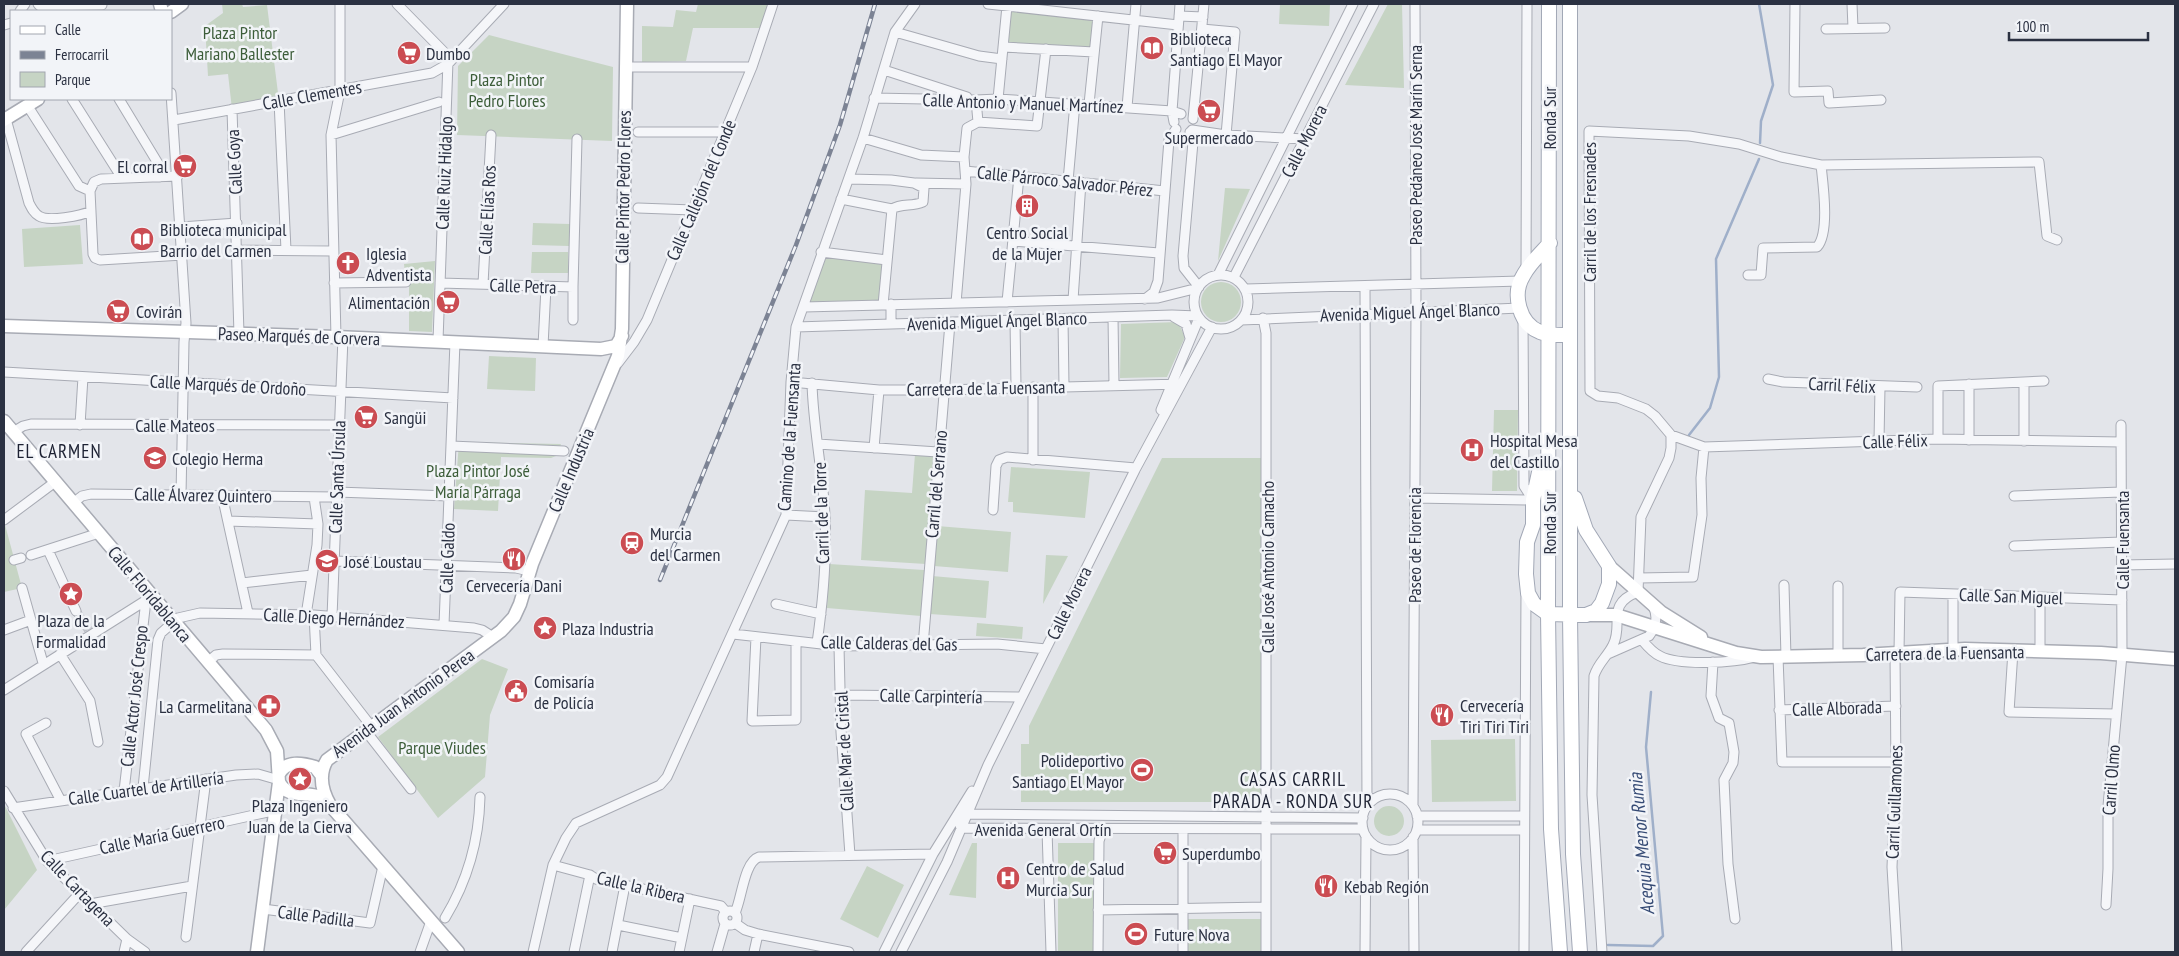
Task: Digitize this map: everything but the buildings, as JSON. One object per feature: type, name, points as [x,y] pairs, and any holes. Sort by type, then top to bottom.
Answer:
[{"type":"main road","name":"Calle Pintor Pedro Flores","points":[[613,369],[619,353],[622,336],[627,4]]},
{"type":"main road","name":"Ronda Sur","points":[[1549,4],[1548,614],[1551,829],[1560,952]]},
{"type":"main road","name":"Ronda Sur","points":[[1570,4],[1570,615],[1573,854],[1580,952]]},
{"type":"main road","points":[[5,119],[32,102]]},
{"type":"main road","points":[[1550,243],[1523,276],[1518,294],[1521,312],[1535,330],[1549,335],[1570,335]]},
{"type":"main road","name":"Paseo Marqués de Corvera","points":[[4,326],[594,348],[615,346],[620,342],[622,336]]},
{"type":"main road","points":[[594,348],[608,353],[613,361],[613,369]]},
{"type":"main road","name":"Calle Industria","points":[[529,571],[613,369]]},
{"type":"main road","points":[[1548,402],[1540,478],[1534,500],[1534,525],[1527,542],[1526,574],[1528,593],[1534,604],[1548,614],[1586,615],[1596,611],[1606,594],[1609,584],[1608,566],[1586,530],[1577,506],[1571,481]]},
{"type":"main road","name":"Calle Floridablanca","points":[[4,421],[99,533],[148,598],[174,622],[270,735],[277,751],[279,779],[277,813],[257,952]]},
{"type":"main road","points":[[1534,525],[1549,525],[1570,531],[1608,566]]},
{"type":"main road","name":"Carretera de la Fuensanta","points":[[1608,566],[1653,605],[1716,646]]},
{"type":"main road","points":[[494,637],[514,616],[525,591],[529,571]]},
{"type":"main road","name":"Carretera de la Fuensanta","points":[[1586,615],[1616,615],[1736,653],[1758,656],[1782,657],[1953,650],[2122,655],[2175,659]]},
{"type":"main road","name":"Avenida Juan Antonio Perea","points":[[322,779],[327,760],[494,637]]},
{"type":"main road","points":[[330,805],[324,792],[322,779],[315,767],[294,764],[286,765],[279,779],[284,790],[318,797],[330,805],[458,952]]},
{"type":"main road","points":[[309,795],[317,792],[322,779]]},
{"type":"main road","points":[[277,813],[281,800],[289,792]]},
{"type":"street","points":[[38,4],[40,6],[102,7]]},
{"type":"street","name":"Calle Santa Úrsula","points":[[332,616],[340,391],[339,337],[334,283],[331,135],[340,91],[340,4]]},
{"type":"street","points":[[397,4],[446,55],[448,64]]},
{"type":"street","points":[[448,64],[504,4]]},
{"type":"street","name":"Calle Callejón del Conde","points":[[613,369],[630,348],[647,320],[752,67],[773,4]]},
{"type":"street","name":"Camino de la Fuensanta","points":[[533,952],[553,865],[566,838],[576,823],[660,785],[667,777],[786,515],[791,382],[796,327],[863,138],[895,32],[915,4]]},
{"type":"street","points":[[988,4],[1051,7],[1098,16],[1134,20],[1179,20],[1203,17]]},
{"type":"street","points":[[1127,107],[1136,4]]},
{"type":"street","points":[[1145,298],[1154,292],[1158,281],[1170,140],[1175,126],[1180,4]]},
{"type":"street","points":[[1198,288],[1184,268],[1183,256],[1193,142],[1191,131],[1194,126],[1193,119],[1204,4]]},
{"type":"street","name":"Calle Morera","points":[[1218,274],[1353,4]]},
{"type":"street","name":"Calle Morera","points":[[1234,277],[1374,4]]},
{"type":"street","name":"Paseo Pedáneo José Marín Serna","points":[[1415,4],[1415,285]]},
{"type":"street","points":[[1523,276],[1527,4]]},
{"type":"street","points":[[1795,4],[1794,92],[1828,91],[1829,102],[1881,100]]},
{"type":"street","points":[[1852,4],[1853,28]]},
{"type":"street","points":[[998,99],[1008,6]]},
{"type":"street","points":[[1089,104],[1098,16]]},
{"type":"street","points":[[1826,29],[1885,28]]},
{"type":"street","points":[[1202,29],[1235,32],[1226,135]]},
{"type":"street","points":[[895,32],[978,56],[1002,59]]},
{"type":"street","points":[[1003,47],[1094,52]]},
{"type":"street","points":[[956,303],[966,184],[964,157],[967,128],[978,122],[1037,126],[1046,49]]},
{"type":"street","name":"Calle Clementes","points":[[174,120],[426,75],[448,64]]},
{"type":"street","name":"Calle Ruiz Hidalgo","points":[[438,341],[448,64]]},
{"type":"street","points":[[625,67],[752,67]]},
{"type":"street","points":[[884,70],[976,100],[978,122]]},
{"type":"street","name":"Calle Antonio y Manuel Martínez","points":[[874,98],[998,99],[1089,104],[1176,112]]},
{"type":"street","points":[[73,100],[122,178]]},
{"type":"street","points":[[120,100],[159,165],[160,177]]},
{"type":"street","points":[[172,100],[181,227],[185,332],[182,495]]},
{"type":"street","points":[[280,101],[286,250]]},
{"type":"street","points":[[32,102],[78,186],[90,191]]},
{"type":"street","points":[[331,135],[439,102]]},
{"type":"street","points":[[1068,176],[1075,103]]},
{"type":"street","name":"Calle Goya","points":[[232,109],[240,334]]},
{"type":"street","points":[[1176,112],[1188,114],[1193,119]]},
{"type":"street","points":[[5,119],[33,211],[44,218],[78,216],[91,211]]},
{"type":"street","points":[[1175,126],[1182,133],[1191,131],[1226,135],[1305,138]]},
{"type":"street","points":[[638,132],[725,132]]},
{"type":"street","name":"Carril de los Fresnades","points":[[1671,435],[1655,416],[1646,409],[1618,398],[1598,396],[1590,391],[1589,132],[1688,136],[1739,144],[1781,157],[1821,165],[2038,162],[2047,236],[2057,240]]},
{"type":"street","name":"Calle Elías Ros","points":[[482,284],[491,135]]},
{"type":"street","points":[[573,287],[577,138]]},
{"type":"street","points":[[863,138],[921,155],[964,157]]},
{"type":"street","points":[[1748,275],[1761,275],[1763,248],[1817,247],[1822,242],[1824,230],[1821,165]]},
{"type":"street","name":"Calle Párroco Salvador Pérez","points":[[965,171],[1019,176],[1068,176],[1081,182],[1165,191]]},
{"type":"street","points":[[178,176],[96,180],[90,191],[93,254],[98,260],[182,255]]},
{"type":"street","points":[[1007,302],[1019,176]]},
{"type":"street","points":[[849,178],[914,183],[966,184]]},
{"type":"street","points":[[1073,300],[1081,182]]},
{"type":"street","points":[[841,199],[892,209],[898,205],[917,205],[923,202],[924,188],[914,183]]},
{"type":"street","points":[[638,208],[693,210]]},
{"type":"street","points":[[891,324],[887,305],[887,260],[892,209]]},
{"type":"street","points":[[181,227],[237,223]]},
{"type":"street","points":[[1013,241],[1159,252]]},
{"type":"street","points":[[238,250],[333,251]]},
{"type":"street","points":[[821,252],[887,260]]},
{"type":"street","points":[[1218,274],[1234,277],[1246,289],[1248,305],[1241,320],[1228,328],[1212,327],[1199,317],[1194,299],[1198,288],[1210,277],[1218,274]]},
{"type":"street","name":"Avenida Miguel Ángel Blanco","points":[[1246,289],[1415,285],[1523,276]]},
{"type":"street","points":[[334,283],[406,282]]},
{"type":"street","name":"Calle Petra","points":[[440,283],[573,287],[573,320]]},
{"type":"street","name":"Paseo de Florencia","points":[[1412,806],[1415,285]]},
{"type":"street","points":[[543,346],[546,286]]},
{"type":"street","points":[[1365,286],[1367,807],[1363,818],[1365,832],[1365,952]]},
{"type":"street","name":"Avenida Miguel Ángel Blanco","points":[[804,307],[1145,298],[1178,294],[1198,288]]},
{"type":"street","points":[[1093,300],[1093,318]]},
{"type":"street","name":"Avenida Miguel Ángel Blanco","points":[[1241,320],[1416,311],[1521,312]]},
{"type":"street","points":[[1521,312],[1524,486],[1534,500]]},
{"type":"street","points":[[1172,315],[1186,324],[1190,338]]},
{"type":"street","name":"Avenida Miguel Ángel Blanco","points":[[796,327],[1172,315],[1199,317]]},
{"type":"street","points":[[1113,317],[1114,385]]},
{"type":"street","name":"Calle Morera","points":[[901,952],[947,862],[988,765],[1150,440],[1176,383],[1190,338],[1199,317]]},
{"type":"street","name":"Calle José Antonio Camacho","points":[[1262,318],[1266,333],[1266,830]]},
{"type":"street","points":[[1063,319],[1064,386]]},
{"type":"street","points":[[1015,320],[1016,387]]},
{"type":"street","name":"Carril del Serrano","points":[[922,646],[950,322]]},
{"type":"street","name":"Calle Morera","points":[[1176,383],[1212,327]]},
{"type":"street","points":[[622,336],[630,348]]},
{"type":"street","name":"Calle Galdo","points":[[444,625],[455,342]]},
{"type":"street","name":"Calle Marqués de Ordoño","points":[[4,372],[453,398]]},
{"type":"street","points":[[80,425],[83,377]]},
{"type":"street","name":"Carril Félix","points":[[1768,379],[1783,382],[1880,387],[1917,386]]},
{"type":"street","points":[[1938,439],[1938,386],[2044,381]]},
{"type":"street","name":"Carretera de la Fuensanta","points":[[791,382],[879,390],[943,390],[1176,383]]},
{"type":"street","points":[[2024,382],[2024,441]]},
{"type":"street","name":"Carril de la Torre","points":[[812,383],[812,404],[825,517],[821,614],[817,643]]},
{"type":"street","points":[[1969,384],[1969,440]]},
{"type":"street","points":[[1032,460],[1034,387]]},
{"type":"street","points":[[1878,442],[1880,387]]},
{"type":"street","points":[[876,448],[879,390]]},
{"type":"street","name":"Calle Mateos","points":[[13,432],[31,424],[339,426]]},
{"type":"street","name":"Calle Fuensanta","points":[[2121,425],[2122,655]]},
{"type":"street","points":[[1602,952],[1592,795],[1594,676],[1596,667],[1613,646],[1616,637],[1616,615],[1626,598],[1638,592],[1641,517],[1669,458],[1672,448],[1671,435]]},
{"type":"street","name":"Calle Félix","points":[[1671,435],[1704,447],[1938,439],[2121,442]]},
{"type":"street","points":[[818,444],[938,452]]},
{"type":"street","points":[[451,446],[564,451]]},
{"type":"street","points":[[1639,578],[1693,578],[1702,515],[1701,478],[1704,447]]},
{"type":"street","points":[[993,510],[996,466],[1000,460],[1007,457],[1136,468]]},
{"type":"street","points":[[4,520],[56,482]]},
{"type":"street","points":[[2014,496],[2122,492]]},
{"type":"street","name":"Calle Álvarez Quintero","points":[[73,502],[82,496],[90,494],[314,497],[337,494],[449,496]]},
{"type":"street","points":[[222,495],[248,613]]},
{"type":"street","points":[[314,497],[318,524],[317,545],[312,574],[310,615],[316,655],[411,789]]},
{"type":"street","points":[[1414,498],[1534,500]]},
{"type":"street","points":[[786,515],[825,517]]},
{"type":"street","points":[[228,521],[318,524]]},
{"type":"street","points":[[31,555],[99,533]]},
{"type":"street","points":[[2014,546],[2122,542]]},
{"type":"street","points":[[48,550],[76,611]]},
{"type":"street","points":[[334,561],[516,568],[529,571]]},
{"type":"street","points":[[2122,564],[2175,564]]},
{"type":"street","points":[[242,583],[312,574]]},
{"type":"street","points":[[1524,952],[1526,574]]},
{"type":"street","points":[[1784,585],[1779,710],[1782,762],[1896,762]]},
{"type":"street","points":[[1838,586],[1838,655]]},
{"type":"street","points":[[22,588],[44,664]]},
{"type":"street","name":"Calle San Miguel","points":[[1900,592],[2122,600]]},
{"type":"street","name":"Carril Guillamones","points":[[1897,952],[1892,867],[1900,592]]},
{"type":"street","points":[[1953,594],[1953,650]]},
{"type":"street","points":[[4,690],[148,598]]},
{"type":"street","name":"Calle Actor José Crespo","points":[[124,791],[139,650],[148,598]]},
{"type":"street","points":[[2040,598],[2040,652]]},
{"type":"street","points":[[776,604],[821,614]]},
{"type":"street","points":[[1606,655],[1649,636],[1655,627],[1656,612],[1653,605]]},
{"type":"street","name":"Calle Diego Hernández","points":[[174,622],[181,616],[194,613],[332,616],[480,629],[494,637]]},
{"type":"street","points":[[4,630],[31,620]]},
{"type":"street","name":"Calle Actor José Crespo","points":[[143,788],[156,652],[161,633],[174,622]]},
{"type":"street","points":[[1616,628],[1624,638],[1639,642],[1660,657],[1680,661],[1736,662],[1758,656]]},
{"type":"street","name":"Calle Calderas del Gas","points":[[733,634],[839,646],[996,644],[1046,650]]},
{"type":"street","points":[[756,637],[752,721],[796,720],[796,642]]},
{"type":"street","name":"Calle Mar de Cristal","points":[[839,646],[841,732],[850,855]]},
{"type":"street","points":[[139,650],[156,652]]},
{"type":"street","points":[[2013,651],[2010,712],[2116,714]]},
{"type":"street","points":[[60,654],[90,701],[98,742]]},
{"type":"street","points":[[208,662],[216,655],[223,654],[316,655]]},
{"type":"street","name":"Carril Olmo","points":[[2106,905],[2108,806],[2122,655]]},
{"type":"street","points":[[1713,662],[1712,696],[1720,718],[1729,723],[1734,752],[1733,763],[1724,780],[1728,864],[1735,919]]},
{"type":"street","name":"Calle Carpintería","points":[[840,696],[1022,697]]},
{"type":"street","name":"Calle Alborada","points":[[1779,710],[1896,706]]},
{"type":"street","points":[[46,723],[26,734],[61,800]]},
{"type":"street","name":"Calle Morera","points":[[884,952],[933,854],[988,765]]},
{"type":"street","name":"Calle Cuartel de Artillería","points":[[13,808],[246,774],[279,779]]},
{"type":"street","points":[[186,937],[206,779]]},
{"type":"street","name":"Calle Cartagena","points":[[4,791],[47,861],[127,939],[145,952]]},
{"type":"street","points":[[1367,807],[1375,798],[1386,794],[1398,795],[1412,806],[1417,816],[1415,833],[1414,952]]},
{"type":"street","points":[[445,918],[468,872],[475,849],[480,797]]},
{"type":"street","name":"Calle María Guerrero","points":[[47,861],[262,813],[277,813]]},
{"type":"street","name":"Avenida General Ortín","points":[[1363,818],[967,814],[957,816],[961,828],[1365,832]]},
{"type":"street","points":[[1417,816],[1524,816]]},
{"type":"street","points":[[1098,952],[1099,841],[1104,829]]},
{"type":"street","points":[[1047,830],[1051,952]]},
{"type":"street","points":[[1183,830],[1183,952]]},
{"type":"street","points":[[1266,830],[1266,952]]},
{"type":"street","points":[[1365,832],[1375,845],[1386,850],[1404,846],[1415,833],[1524,830]]},
{"type":"street","points":[[717,952],[725,924],[723,918],[731,913],[741,901],[748,866],[753,859],[759,857],[933,854]]},
{"type":"street","name":"Calle la Ribera","points":[[553,865],[590,875],[596,879],[721,906],[731,913]]},
{"type":"street","name":"Calle Padilla","points":[[263,909],[370,923],[383,866]]},
{"type":"street","points":[[574,952],[590,875]]},
{"type":"street","points":[[90,904],[192,886]]},
{"type":"street","points":[[612,952],[625,886]]},
{"type":"street","points":[[26,952],[79,894]]},
{"type":"street","points":[[679,952],[690,899]]},
{"type":"street","points":[[1098,910],[1266,908]]},
{"type":"street","points":[[731,913],[737,919],[735,923]]},
{"type":"street","points":[[420,952],[432,921]]},
{"type":"street","points":[[725,924],[731,926],[735,923]]},
{"type":"street","points":[[735,923],[745,930],[816,949],[849,952]]},
{"type":"street","points":[[618,925],[682,938]]},
{"type":"street","points":[[754,952],[758,934]]},
{"type":"street","points":[[124,952],[127,939]]},
{"type":"green space","name":"Plaza Pintor Mariano Ballester","points":[[222,4],[242,4],[243,7],[267,5],[279,101],[232,109],[228,74],[208,76],[205,26],[223,13]]},
{"type":"green space","points":[[698,4],[768,4],[760,28],[693,28],[686,61],[642,62],[642,26],[673,27],[676,10],[696,12]]},
{"type":"green space","points":[[1280,4],[1330,4],[1329,26],[1279,24]]},
{"type":"green space","points":[[1388,4],[1402,4],[1404,88],[1345,85]]},
{"type":"green space","points":[[1007,6],[1098,16],[1094,52],[1003,47]]},
{"type":"green space","name":"Plaza Pintor Pedro Flores","points":[[489,35],[613,67],[612,141],[457,135],[458,66]]},
{"type":"green space","points":[[1225,188],[1250,189],[1218,261]]},
{"type":"green space","points":[[533,223],[570,224],[569,246],[532,245]]},
{"type":"green space","points":[[80,225],[83,264],[24,267],[22,229]]},
{"type":"green space","points":[[532,252],[568,252],[568,273],[531,273]]},
{"type":"green space","points":[[821,252],[887,260],[883,305],[804,307]]},
{"type":"green space","points":[[435,261],[432,332],[409,331],[409,284],[406,282],[404,264]]},
{"type":"green space","points":[[1221,282],[1235,288],[1241,302],[1235,316],[1221,322],[1207,316],[1201,302],[1207,288]]},
{"type":"green space","points":[[1178,322],[1185,337],[1167,377],[1120,378],[1121,324]]},
{"type":"green space","points":[[489,356],[536,358],[535,391],[487,389]]},
{"type":"green space","points":[[1494,410],[1518,410],[1517,491],[1492,491]]},
{"type":"green space","name":"Plaza Pintor José María Párraga","points":[[459,442],[561,444],[556,456],[551,458],[501,457],[498,511],[454,509]]},
{"type":"green space","points":[[915,454],[933,456],[926,564],[861,560],[865,490],[912,493]]},
{"type":"green space","points":[[1162,458],[1263,458],[1262,802],[1021,802],[1021,744],[1029,744],[1029,726]]},
{"type":"green space","points":[[1011,467],[1090,472],[1085,518],[1013,512],[1013,502],[1008,502]]},
{"type":"green space","points":[[4,521],[22,588],[4,592]]},
{"type":"green space","points":[[937,526],[1011,532],[1008,572],[934,566]]},
{"type":"green space","points":[[1046,555],[1068,556],[1043,604]]},
{"type":"green space","points":[[829,564],[924,570],[921,616],[827,608]]},
{"type":"green space","points":[[932,576],[989,581],[986,618],[930,614]]},
{"type":"green space","points":[[977,623],[1023,627],[1022,639],[976,636]]},
{"type":"green space","name":"Parque Viudes","points":[[482,659],[508,669],[490,715],[485,777],[438,818],[378,737]]},
{"type":"green space","points":[[1515,739],[1516,801],[1432,802],[1431,740]]},
{"type":"green space","points":[[4,804],[37,870],[4,910]]},
{"type":"green space","points":[[1389,806],[1400,810],[1404,821],[1400,832],[1389,836],[1378,832],[1374,821],[1378,810]]},
{"type":"green space","points":[[972,843],[977,843],[976,898],[949,895]]},
{"type":"green space","points":[[1058,843],[1097,843],[1100,952],[1058,952]]},
{"type":"green space","points":[[867,866],[904,885],[878,938],[840,919]]},
{"type":"green space","points":[[1186,919],[1261,919],[1261,952],[1186,952]]},
{"type":"waterway","name":"Acequia Menor Rumia","points":[[1759,4],[1773,85],[1761,121],[1760,143]]},
{"type":"waterway","name":"Acequia Menor Rumia","points":[[1689,435],[1710,408],[1719,377],[1716,259],[1759,159]]},
{"type":"waterway","name":"Acequia Menor Rumia","points":[[1608,945],[1653,946],[1663,936],[1646,747],[1651,692]]},
{"type":"tunnel","points":[[76,611],[89,631]]},
{"type":"railway","points":[[660,580],[796,245],[840,125],[875,4]]},
{"type":"place","name":"Biblioteca Santiago El Mayor","points":[[1152,48]]},
{"type":"place","name":"Dumbo","points":[[409,53]]},
{"type":"place","name":"Supermercado","points":[[1209,111]]},
{"type":"place","name":"El corral","points":[[185,166]]},
{"type":"place","name":"Centro Social de la Mujer","points":[[1027,206]]},
{"type":"place","name":"Biblioteca municipal Barrio del Carmen","points":[[142,239]]},
{"type":"place","name":"Iglesia Adventista","points":[[348,263]]},
{"type":"place","name":"Alimentación","points":[[448,302]]},
{"type":"place","name":"Covirán","points":[[118,311]]},
{"type":"place","name":"Sangüi","points":[[366,417]]},
{"type":"place","name":"Hospital Mesa del Castillo","points":[[1472,450]]},
{"type":"place","name":"Colegio Herma","points":[[155,458]]},
{"type":"place","name":"Murcia del Carmen","points":[[632,543]]},
{"type":"place","name":"Cervecería Dani","points":[[514,559]]},
{"type":"place","name":"José Loustau","points":[[327,561]]},
{"type":"place","name":"Plaza de la Formalidad","points":[[71,594]]},
{"type":"place","name":"Plaza Industria","points":[[545,628]]},
{"type":"place","name":"Comisaría de Policía","points":[[516,691]]},
{"type":"place","name":"La Carmelitana","points":[[269,706]]},
{"type":"place","name":"Cervecería Tiri Tiri Tiri","points":[[1442,715]]},
{"type":"place","name":"Polideportivo Santiago El Mayor","points":[[1142,770]]},
{"type":"place","name":"Plaza Ingeniero Juan de la Cierva","points":[[300,779]]},
{"type":"place","name":"Superdumbo","points":[[1165,853]]},
{"type":"place","name":"Centro de Salud Murcia Sur","points":[[1008,878]]},
{"type":"place","name":"Kebab Región","points":[[1326,886]]},
{"type":"place","name":"Future Nova","points":[[1136,934]]},
{"type":"district","name":"EL CARMEN","points":[[59,451]]},
{"type":"district","name":"CASAS CARRIL PARADA - RONDA SUR","points":[[1293,790]]}]
